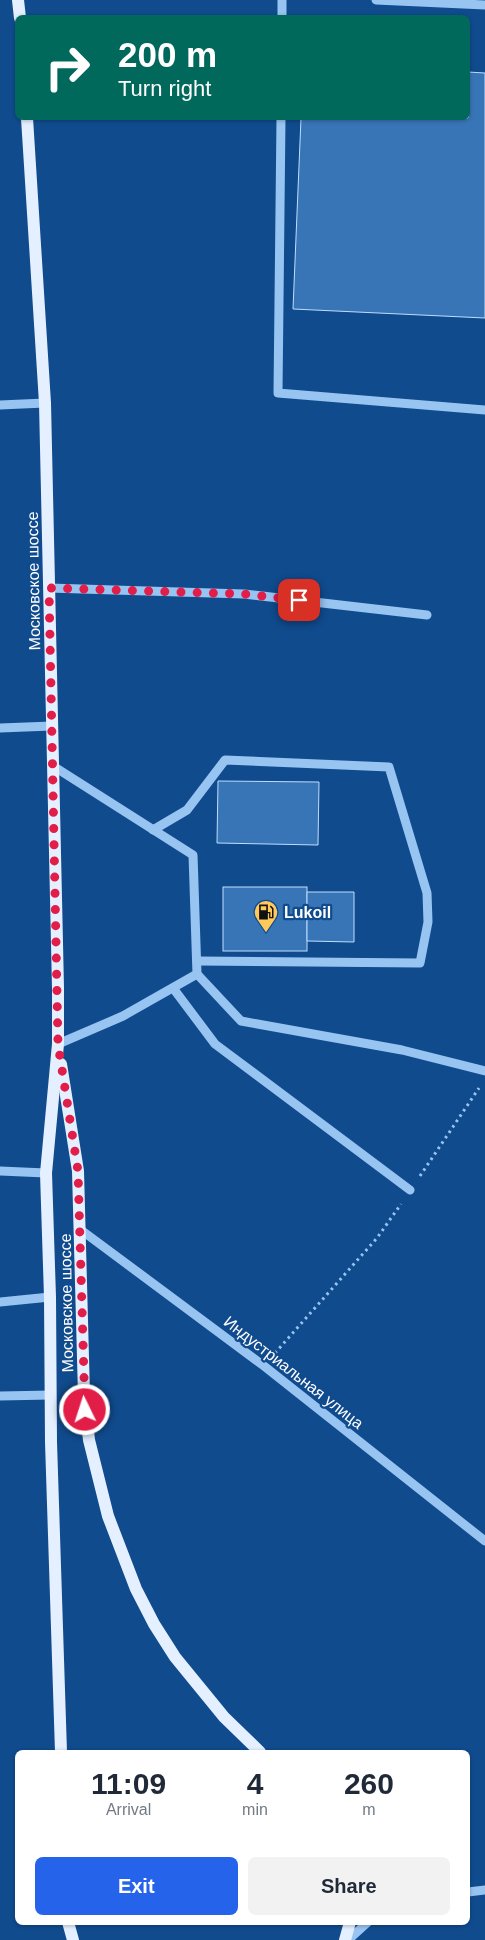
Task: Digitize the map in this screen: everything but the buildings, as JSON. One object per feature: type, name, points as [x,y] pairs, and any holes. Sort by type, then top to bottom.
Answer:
[{"type":"main road","points":[[18,0],[20,15]]},
{"type":"main road","name":"Московское шоссе","points":[[27,120],[45,403],[53,766],[58,1044],[46,1173],[61,1750]]},
{"type":"main road","name":"Московское шоссе","points":[[58,1044],[78,1171],[84,1395],[88,1431],[108,1516],[120,1553],[154,1624],[175,1657],[224,1717],[258,1750]]},
{"type":"main road","points":[[67,1925],[67,1940]]},
{"type":"main road","points":[[68,1925],[73,1940]]},
{"type":"main road","points":[[347,1940],[350,1925]]},
{"type":"street","points":[[282,0],[282,15]]},
{"type":"street","points":[[376,0],[485,5]]},
{"type":"street","points":[[281,120],[278,393],[485,410]]},
{"type":"street","points":[[0,406],[45,403]]},
{"type":"street","points":[[49,588],[244,594],[428,615]]},
{"type":"street","points":[[0,728],[52,726]]},
{"type":"street","points":[[154,830],[187,810],[225,760],[389,767],[427,893],[428,922],[420,963],[197,961]]},
{"type":"street","points":[[53,766],[193,855],[197,974],[242,1021],[402,1050],[485,1071]]},
{"type":"street","points":[[58,1044],[123,1016],[197,974]]},
{"type":"street","points":[[173,988],[215,1044],[410,1190]]},
{"type":"street","points":[[0,1170],[46,1173]]},
{"type":"street","name":"Индустриальная улица","points":[[81,1230],[264,1366],[485,1541]]},
{"type":"street","points":[[0,1302],[50,1297]]},
{"type":"street","points":[[0,1396],[51,1395]]},
{"type":"street","points":[[470,1892],[485,1890]]},
{"type":"street","points":[[347,1940],[364,1925]]},
{"type":"path","points":[[264,1366],[377,1238],[480,1086]]},
{"type":"place","name":"Lukoil","points":[[266,933]]},
{"type":"route","points":[[85,1410],[78,1171],[58,1044],[49,588],[244,594],[299,600]]}]
